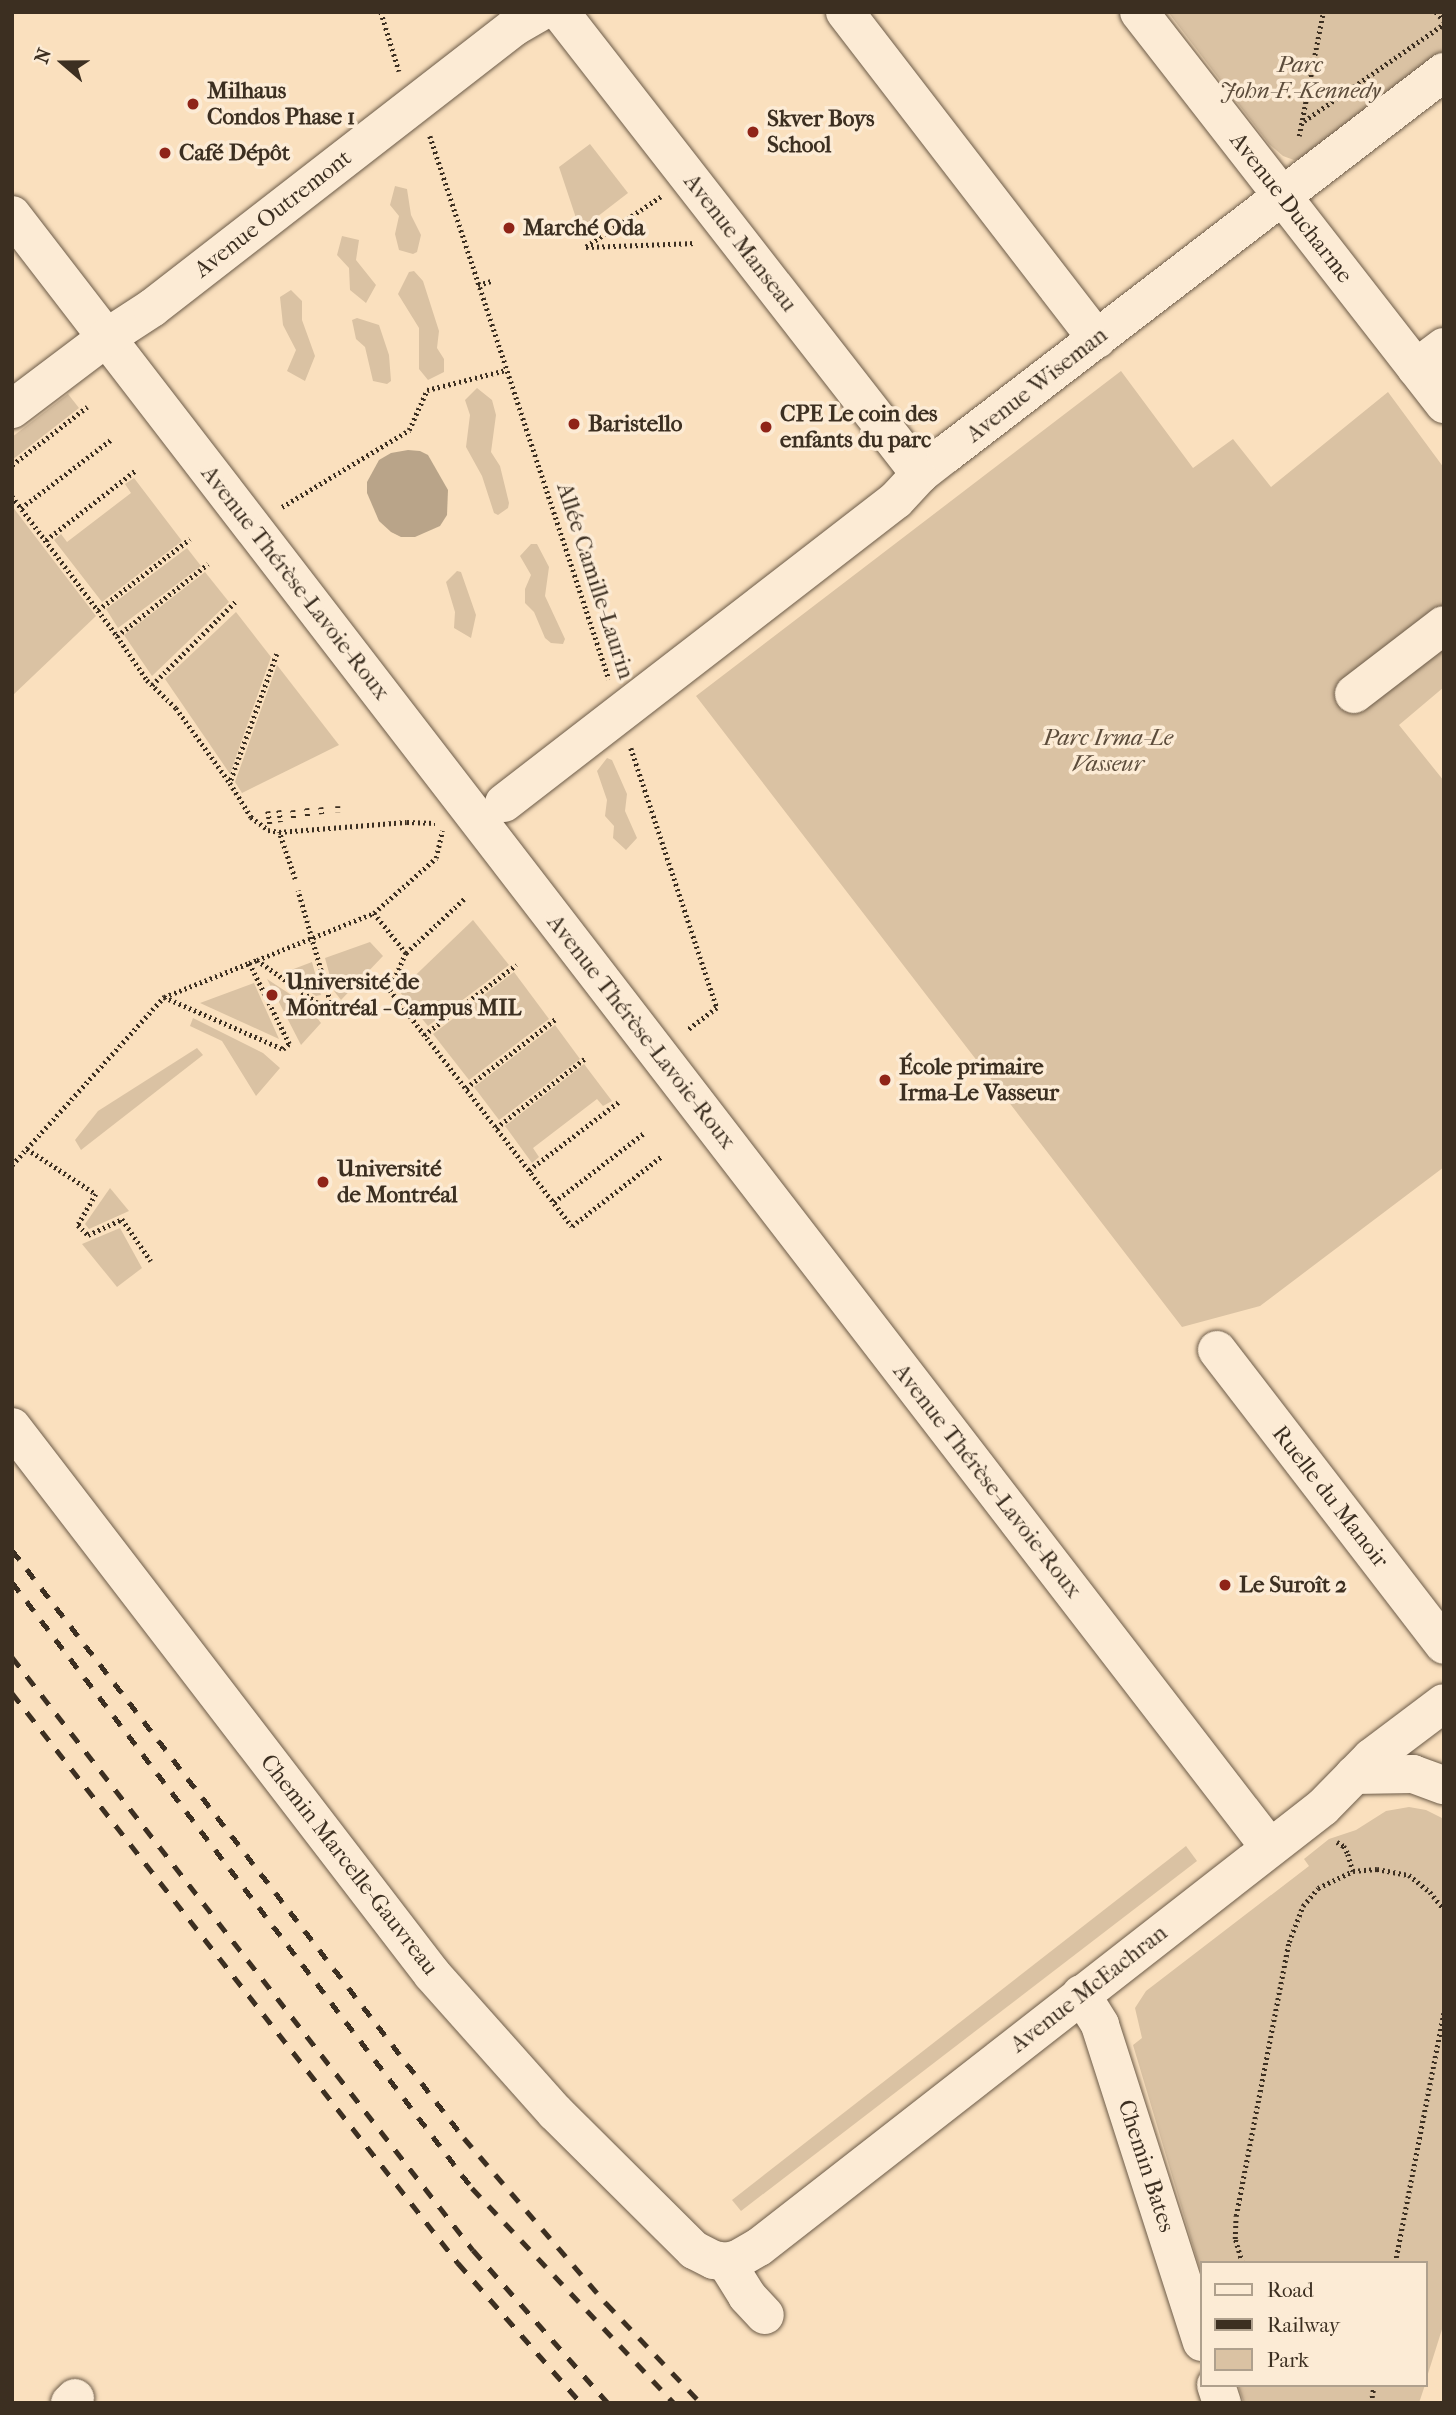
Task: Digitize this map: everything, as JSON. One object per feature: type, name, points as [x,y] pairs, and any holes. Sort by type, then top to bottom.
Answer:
[{"type":"street","name":"Avenue Outremont","points":[[106,338],[152,309],[514,27],[540,12]]},
{"type":"street","name":"Avenue Manseau","points":[[560,12],[920,474]]},
{"type":"street","points":[[845,12],[1097,339]]},
{"type":"street","name":"Avenue Ducharme","points":[[1139,12],[1281,195],[1430,358],[1444,404]]},
{"type":"street","name":"Avenue Wiseman","points":[[504,803],[896,500],[920,474],[1281,195],[1439,86]]},
{"type":"street","name":"Avenue Thérèse-Lavoie-Roux","points":[[12,215],[1270,1848]]},
{"type":"street","points":[[12,409],[106,338]]},
{"type":"street","points":[[1354,694],[1444,625]]},
{"type":"street","name":"Ruelle du Manoir","points":[[1217,1350],[1444,1644]]},
{"type":"street","name":"Chemin Marcelle-Gauvreau","points":[[12,1427],[440,1984],[539,2095],[684,2240],[704,2257],[726,2262]]},
{"type":"street","name":"Avenue McEachran","points":[[726,2262],[759,2247],[1323,1807],[1387,1745],[1444,1703]]},
{"type":"street","points":[[1354,1775],[1413,1774],[1444,1785]]},
{"type":"street","name":"Chemin Bates","points":[[1082,1994],[1100,2025],[1200,2336]]},
{"type":"street","points":[[726,2262],[747,2296],[765,2315]]},
{"type":"path","points":[[381,12],[399,72]]},
{"type":"path","points":[[1322,12],[1304,121],[1444,22],[1436,12]]},
{"type":"path","name":"Allée Camille-Laurin","points":[[428,129],[506,370],[627,708],[717,1008],[688,1030]]},
{"type":"path","points":[[668,192],[586,247],[708,243]]},
{"type":"path","points":[[478,285],[491,281]]},
{"type":"path","points":[[281,508],[409,430],[427,390],[506,370]]},
{"type":"path","points":[[12,465],[87,407]]},
{"type":"path","points":[[21,508],[112,439]]},
{"type":"path","points":[[46,540],[136,470]]},
{"type":"path","points":[[12,496],[152,685],[176,708],[251,817],[268,831],[407,822],[445,823],[436,858],[374,913],[164,997],[12,1165]]},
{"type":"path","points":[[98,610],[190,539]]},
{"type":"path","points":[[117,635],[208,565]]},
{"type":"path","points":[[152,685],[236,601]]},
{"type":"path","points":[[230,783],[277,654]]},
{"type":"path","points":[[321,807],[322,814]]},
{"type":"path","points":[[307,808],[307,817]]},
{"type":"path","points":[[279,810],[281,822]]},
{"type":"path","points":[[293,810],[294,820]]},
{"type":"path","points":[[268,811],[270,824]]},
{"type":"path","points":[[279,832],[295,879]]},
{"type":"path","points":[[257,960],[325,1008],[330,1002],[299,891]]},
{"type":"path","points":[[466,897],[406,953],[390,990],[424,1035],[572,1226],[662,1156]]},
{"type":"path","points":[[374,913],[406,953]]},
{"type":"path","points":[[164,997],[283,1049],[289,1044],[249,964]]},
{"type":"path","points":[[424,1035],[516,965]]},
{"type":"path","points":[[466,1088],[557,1018]]},
{"type":"path","points":[[496,1128],[587,1057]]},
{"type":"path","points":[[529,1170],[620,1101]]},
{"type":"path","points":[[554,1202],[644,1133]]},
{"type":"path","points":[[27,1149],[96,1194],[78,1225],[88,1235],[122,1219],[151,1261]]},
{"type":"path","points":[[1332,1843],[1344,1846],[1353,1871]]},
{"type":"path","points":[[1241,2261],[1235,2239],[1236,2216],[1289,1942],[1303,1906],[1318,1888],[1353,1871],[1377,1869],[1409,1875],[1430,1892],[1444,1909]]},
{"type":"path","points":[[1395,2261],[1444,2012]]},
{"type":"green space","name":"Parc John-F.-Kennedy","points":[[1168,12],[1444,12],[1444,51],[1304,158],[1294,160],[1283,156],[1269,144]]},
{"type":"green space","points":[[590,144],[628,193],[580,230],[559,167]]},
{"type":"green space","points":[[395,186],[407,189],[411,215],[421,235],[417,252],[413,254],[399,250],[395,234],[399,216],[390,205]]},
{"type":"green space","points":[[342,236],[359,240],[356,260],[376,285],[366,303],[350,290],[349,268],[337,255]]},
{"type":"green space","points":[[414,271],[423,281],[439,331],[437,348],[444,359],[444,372],[428,380],[419,369],[419,328],[398,294],[409,272]]},
{"type":"green space","points":[[291,290],[302,301],[302,320],[315,356],[305,381],[287,371],[296,350],[283,325],[280,297]]},
{"type":"green space","points":[[357,318],[379,325],[389,355],[391,381],[387,384],[373,381],[365,347],[356,339],[352,320]]},
{"type":"green space","name":"Parc Irma-Le Vasseur","points":[[1121,371],[1193,468],[1233,439],[1271,487],[1388,392],[1444,468],[1444,687],[1399,725],[1444,781],[1444,1167],[1260,1306],[1182,1327],[696,696]]},
{"type":"green space","points":[[477,388],[492,400],[496,415],[491,452],[500,466],[509,503],[508,508],[498,515],[494,513],[482,476],[466,447],[470,415],[465,400]]},
{"type":"green space","points":[[68,394],[79,408],[12,460],[12,437]]},
{"type":"green space","points":[[134,478],[182,541],[102,602],[54,540],[61,534],[67,542],[131,493],[125,484]]},
{"type":"green space","points":[[12,506],[96,616],[12,696]]},
{"type":"green space","points":[[531,544],[537,544],[549,567],[545,596],[565,639],[563,644],[551,643],[545,638],[534,612],[525,603],[525,589],[531,575],[520,556]]},
{"type":"green space","points":[[187,548],[201,566],[118,628],[106,609]]},
{"type":"green space","points":[[457,571],[461,572],[476,615],[471,638],[454,628],[455,612],[446,582]]},
{"type":"green space","points":[[205,572],[229,602],[152,676],[124,635]]},
{"type":"green space","points":[[236,612],[271,657],[230,774],[165,679]]},
{"type":"green space","points":[[277,665],[339,745],[242,793],[235,782]]},
{"type":"green space","points":[[607,758],[612,760],[627,794],[625,811],[637,838],[626,850],[613,838],[614,826],[605,816],[607,800],[597,771]]},
{"type":"green space","points":[[473,920],[509,965],[428,1026],[399,991]]},
{"type":"green space","points":[[370,942],[383,956],[341,1000],[334,991],[325,958]]},
{"type":"green space","points":[[312,962],[321,995],[316,996],[283,973]]},
{"type":"green space","points":[[514,972],[549,1019],[469,1080],[433,1034]]},
{"type":"green space","points":[[267,979],[308,1006],[321,1023],[301,1045]]},
{"type":"green space","points":[[254,983],[279,1039],[200,1003]]},
{"type":"green space","points":[[193,1018],[263,1053],[280,1068],[256,1096],[222,1041],[190,1026]]},
{"type":"green space","points":[[555,1025],[580,1059],[499,1120],[474,1087]]},
{"type":"green space","points":[[197,1048],[203,1055],[81,1150],[75,1140],[98,1111]]},
{"type":"green space","points":[[584,1064],[612,1101],[603,1106],[597,1099],[533,1148],[539,1157],[532,1163],[505,1126]]},
{"type":"green space","points":[[110,1188],[129,1211],[89,1229],[85,1224]]},
{"type":"green space","points":[[120,1228],[142,1268],[117,1287],[82,1244]]},
{"type":"green space","points":[[1409,1807],[1426,1810],[1444,1819],[1444,2323],[1428,2374],[1428,2261],[1200,2261],[1200,2269],[1133,2045],[1142,2038],[1135,2008],[1146,1991],[1309,1866],[1304,1859],[1329,1839],[1356,1830],[1386,1811]]},
{"type":"green space","points":[[1186,1846],[1197,1861],[741,2211],[732,2200]]},
{"type":"green space","points":[[1239,2387],[1424,2387],[1419,2403],[1244,2403]]},
{"type":"shaded area","points":[[408,450],[428,455],[448,490],[447,515],[440,526],[415,537],[401,537],[379,521],[367,493],[367,482],[379,460],[391,453]]},
{"type":"railway","points":[[12,1550],[464,2138],[606,2303],[701,2403]]},
{"type":"railway","points":[[12,1582],[472,2188],[674,2403]]},
{"type":"railway","points":[[12,1657],[473,2250],[608,2403]]},
{"type":"railway","points":[[12,1693],[458,2263],[581,2403]]},
{"type":"place","name":"Milhaus Condos Phase 1","points":[[193,104]]},
{"type":"place","name":"Skver Boys School","points":[[753,132]]},
{"type":"place","name":"Café Dépôt","points":[[165,153]]},
{"type":"place","name":"Marché Oda","points":[[509,228]]},
{"type":"place","name":"Baristello","points":[[574,424]]},
{"type":"place","name":"CPE Le coin des enfants du parc","points":[[766,427]]},
{"type":"place","name":"Université de Montréal - Campus MIL","points":[[272,995]]},
{"type":"place","name":"École primaire Irma-Le Vasseur","points":[[885,1080]]},
{"type":"place","name":"Université de Montréal","points":[[323,1182]]},
{"type":"place","name":"Le Suroît 2","points":[[1225,1585]]}]
